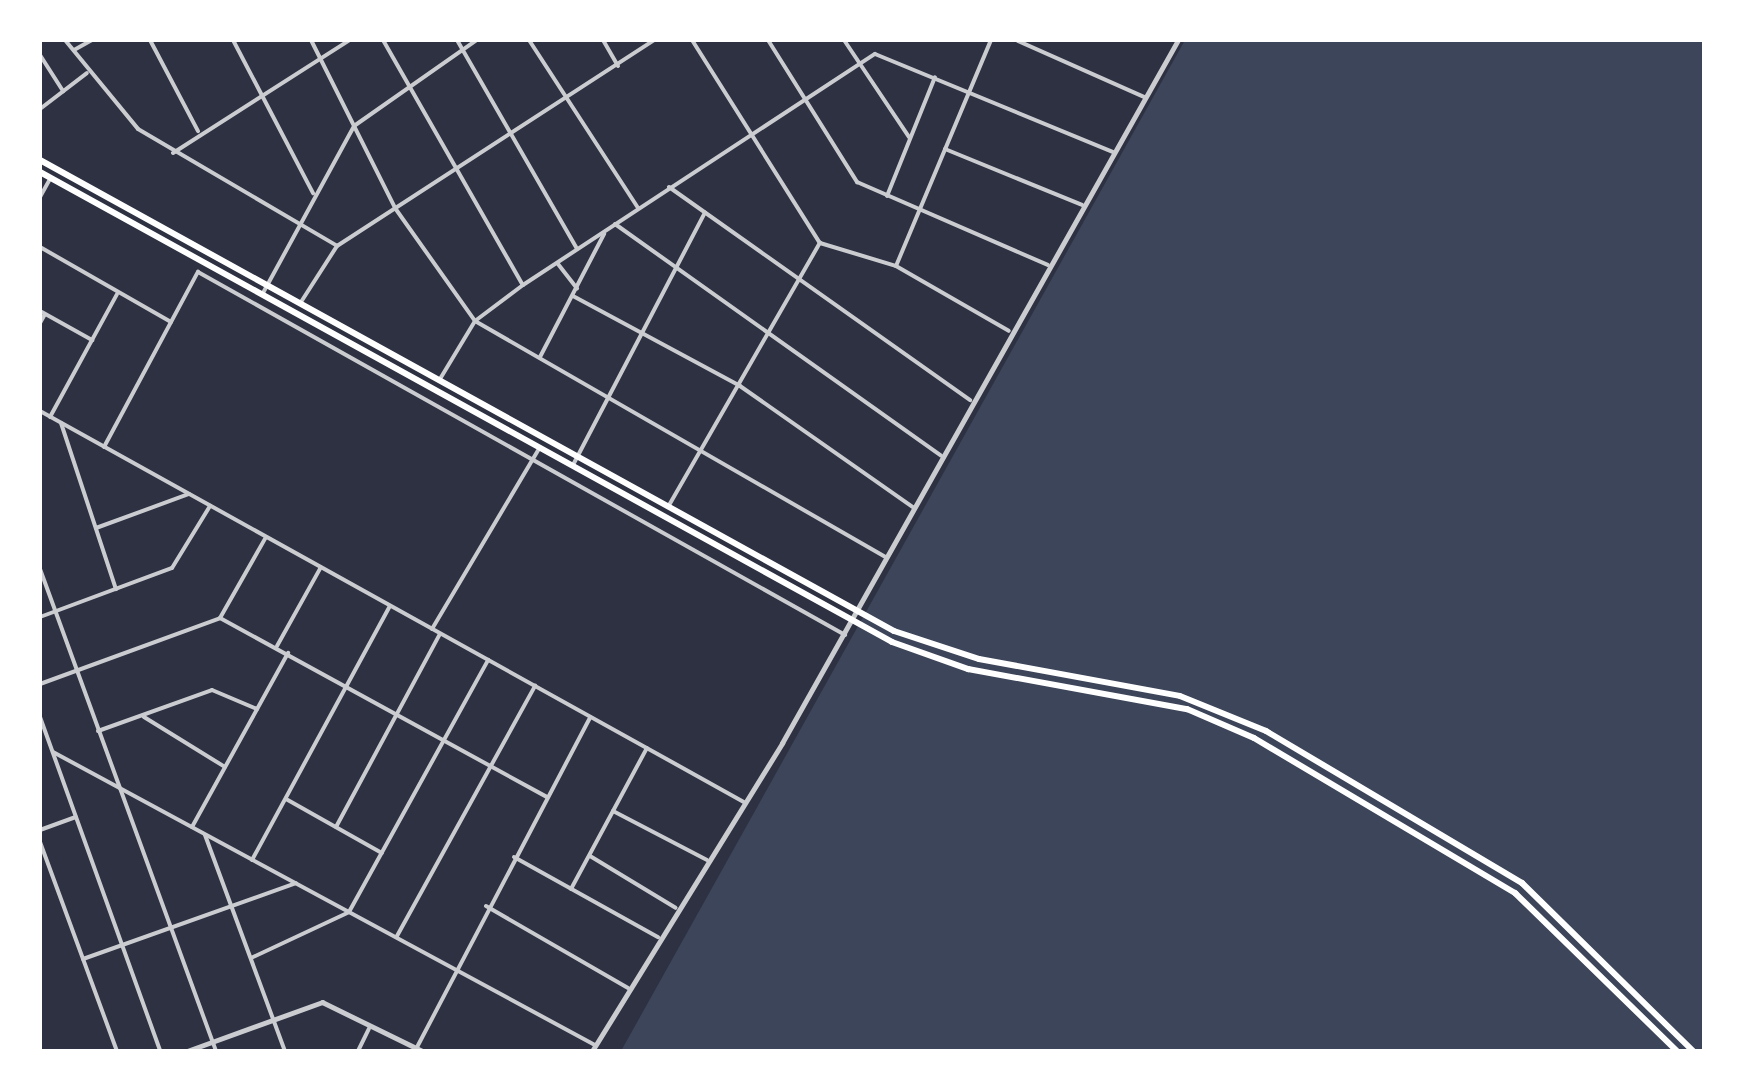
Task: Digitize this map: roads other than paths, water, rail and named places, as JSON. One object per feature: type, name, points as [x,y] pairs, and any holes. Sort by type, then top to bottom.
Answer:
[{"type":"main road","points":[[40,160],[871,620],[945,650],[1180,696],[1266,730],[1522,883],[1693,1051]]},
{"type":"main road","points":[[40,172],[867,629],[941,662],[1187,710],[1254,738],[1515,892],[1677,1051]]},
{"type":"street","points":[[65,40],[87,73],[172,153],[337,246]]},
{"type":"street","points":[[72,50],[92,40]]},
{"type":"street","points":[[150,40],[198,131]]},
{"type":"street","points":[[234,40],[313,194]]},
{"type":"street","points":[[311,40],[394,208],[475,322],[705,447],[886,558]]},
{"type":"street","points":[[172,153],[198,131],[350,40]]},
{"type":"street","points":[[383,40],[523,284]]},
{"type":"street","points":[[457,40],[577,249]]},
{"type":"street","points":[[262,294],[313,194],[354,126],[408,84],[477,40]]},
{"type":"street","points":[[528,40],[638,208]]},
{"type":"street","points":[[603,40],[618,66]]},
{"type":"street","points":[[299,304],[337,246],[511,137],[654,40]]},
{"type":"street","points":[[692,40],[820,243],[896,266],[1010,330]]},
{"type":"street","points":[[768,40],[852,176],[918,211],[1048,265]]},
{"type":"street","points":[[844,40],[856,64],[909,137]]},
{"type":"street","points":[[896,266],[991,40]]},
{"type":"street","points":[[1016,40],[1144,97]]},
{"type":"street","points":[[53,752],[593,1048],[845,636],[970,400],[1175,41]]},
{"type":"street","points":[[40,55],[62,90]]},
{"type":"street","points":[[440,379],[475,322],[523,284],[803,96],[879,55],[1113,152]]},
{"type":"street","points":[[40,108],[87,73]]},
{"type":"street","points":[[887,196],[935,76]]},
{"type":"street","points":[[945,149],[1082,205]]},
{"type":"street","points":[[40,197],[50,178]]},
{"type":"street","points":[[669,187],[798,273],[970,400]]},
{"type":"street","points":[[572,467],[606,392],[704,212]]},
{"type":"street","points":[[615,224],[941,456]]},
{"type":"street","points":[[540,357],[606,230]]},
{"type":"street","points":[[667,509],[773,333],[798,273],[820,243]]},
{"type":"street","points":[[40,247],[171,322]]},
{"type":"street","points":[[557,262],[577,288]]},
{"type":"street","points":[[104,447],[198,272],[533,457],[845,636]]},
{"type":"street","points":[[50,417],[118,292]]},
{"type":"street","points":[[573,296],[740,386],[913,507]]},
{"type":"street","points":[[270,312],[276,302]]},
{"type":"street","points":[[40,323],[43,312],[92,340]]},
{"type":"street","points":[[40,411],[744,802]]},
{"type":"street","points":[[61,423],[116,588]]},
{"type":"street","points":[[432,629],[539,448]]},
{"type":"street","points":[[96,528],[189,494]]},
{"type":"street","points":[[40,617],[172,568],[210,506]]},
{"type":"street","points":[[40,684],[220,618],[266,537]]},
{"type":"street","points":[[277,648],[321,567]]},
{"type":"street","points":[[40,569],[216,1051]]},
{"type":"street","points":[[807,614],[814,602]]},
{"type":"street","points":[[252,860],[390,606]]},
{"type":"street","points":[[220,618],[546,797]]},
{"type":"street","points":[[336,827],[440,634]]},
{"type":"street","points":[[192,827],[288,653]]},
{"type":"street","points":[[251,958],[349,912],[488,660]]},
{"type":"street","points":[[396,938],[534,686]]},
{"type":"street","points":[[98,731],[212,690],[257,709]]},
{"type":"street","points":[[142,716],[225,767]]},
{"type":"street","points":[[187,1051],[322,1002],[418,1050],[453,968],[590,716]]},
{"type":"street","points":[[40,717],[160,1051]]},
{"type":"street","points":[[571,889],[647,748]]},
{"type":"street","points":[[286,799],[382,853]]},
{"type":"street","points":[[613,811],[707,860]]},
{"type":"street","points":[[40,830],[76,817]]},
{"type":"street","points":[[205,834],[285,1051]]},
{"type":"street","points":[[40,842],[117,1051]]},
{"type":"street","points":[[589,856],[676,908]]},
{"type":"street","points":[[514,857],[658,937]]},
{"type":"street","points":[[83,959],[296,883]]},
{"type":"street","points":[[486,906],[628,988]]},
{"type":"street","points":[[358,1051],[369,1028]]}]
